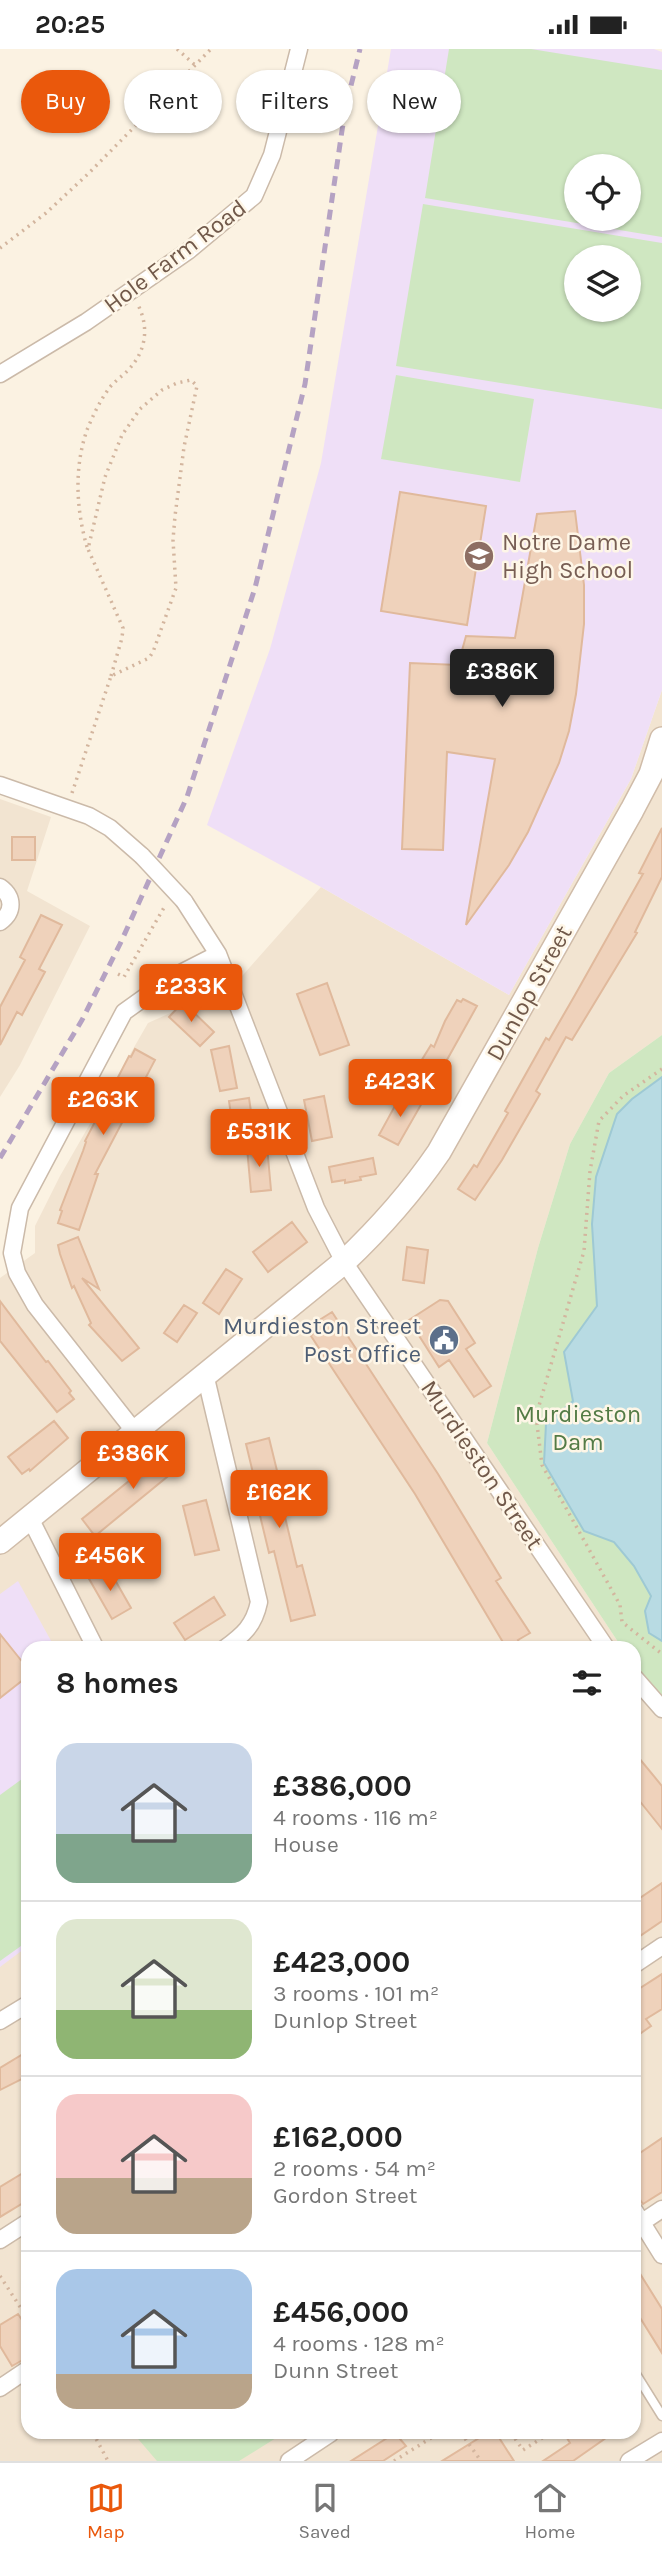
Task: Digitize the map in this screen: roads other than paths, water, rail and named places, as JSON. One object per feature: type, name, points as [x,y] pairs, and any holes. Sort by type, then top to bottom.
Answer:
[{"type":"main road","name":"Dunlop Street","points":[[2,1537],[30,1518],[344,1262],[378,1230],[411,1191],[439,1152],[657,776],[662,739]]},
{"type":"street","name":"Hole Farm Road","points":[[0,374],[86,322],[188,251],[254,196],[272,155],[299,49]]},
{"type":"street","name":"Murdieston Street","points":[[0,785],[89,815],[110,828],[142,856],[179,895],[218,954],[316,1208],[344,1262],[601,1641]]},
{"type":"street","points":[[0,887],[7,892],[11,902],[9,913],[0,922]]},
{"type":"street","points":[[135,1432],[35,1305],[18,1273],[12,1253],[20,1208],[124,1012],[173,977],[218,954]]},
{"type":"street","points":[[205,1374],[259,1602],[256,1618],[247,1632],[235,1641]]},
{"type":"street","points":[[30,1518],[92,1641]]},
{"type":"street","points":[[641,1685],[662,1709]]},
{"type":"street","points":[[641,1960],[662,1947]]},
{"type":"street","points":[[0,2021],[21,2008]]},
{"type":"street","points":[[641,2218],[662,2209]]},
{"type":"street","points":[[0,2240],[21,2226]]},
{"type":"street","points":[[641,2227],[662,2255]]},
{"type":"street","points":[[0,2388],[21,2374]]},
{"type":"street","points":[[289,2461],[322,2439]]},
{"type":"street","points":[[629,2461],[662,2441]]},
{"type":"lane","points":[[641,2382],[662,2416]]},
{"type":"water","points":[[662,1077],[662,1641],[649,1633],[645,1611],[651,1596],[634,1566],[614,1542],[584,1531],[544,1463],[546,1424],[573,1401],[564,1352],[597,1306],[592,1224],[596,1177],[617,1114]]},
{"type":"railway","points":[[0,1158],[82,1020],[187,797],[255,588],[305,384],[345,110],[360,49]]},
{"type":"place","name":"Notre Dame High School","points":[[479,556]]},
{"type":"place","name":"Murdieston Street Post Office","points":[[444,1340]]},
{"type":"park label","name":"Murdieston Dam","points":[[578,1428]]}]
